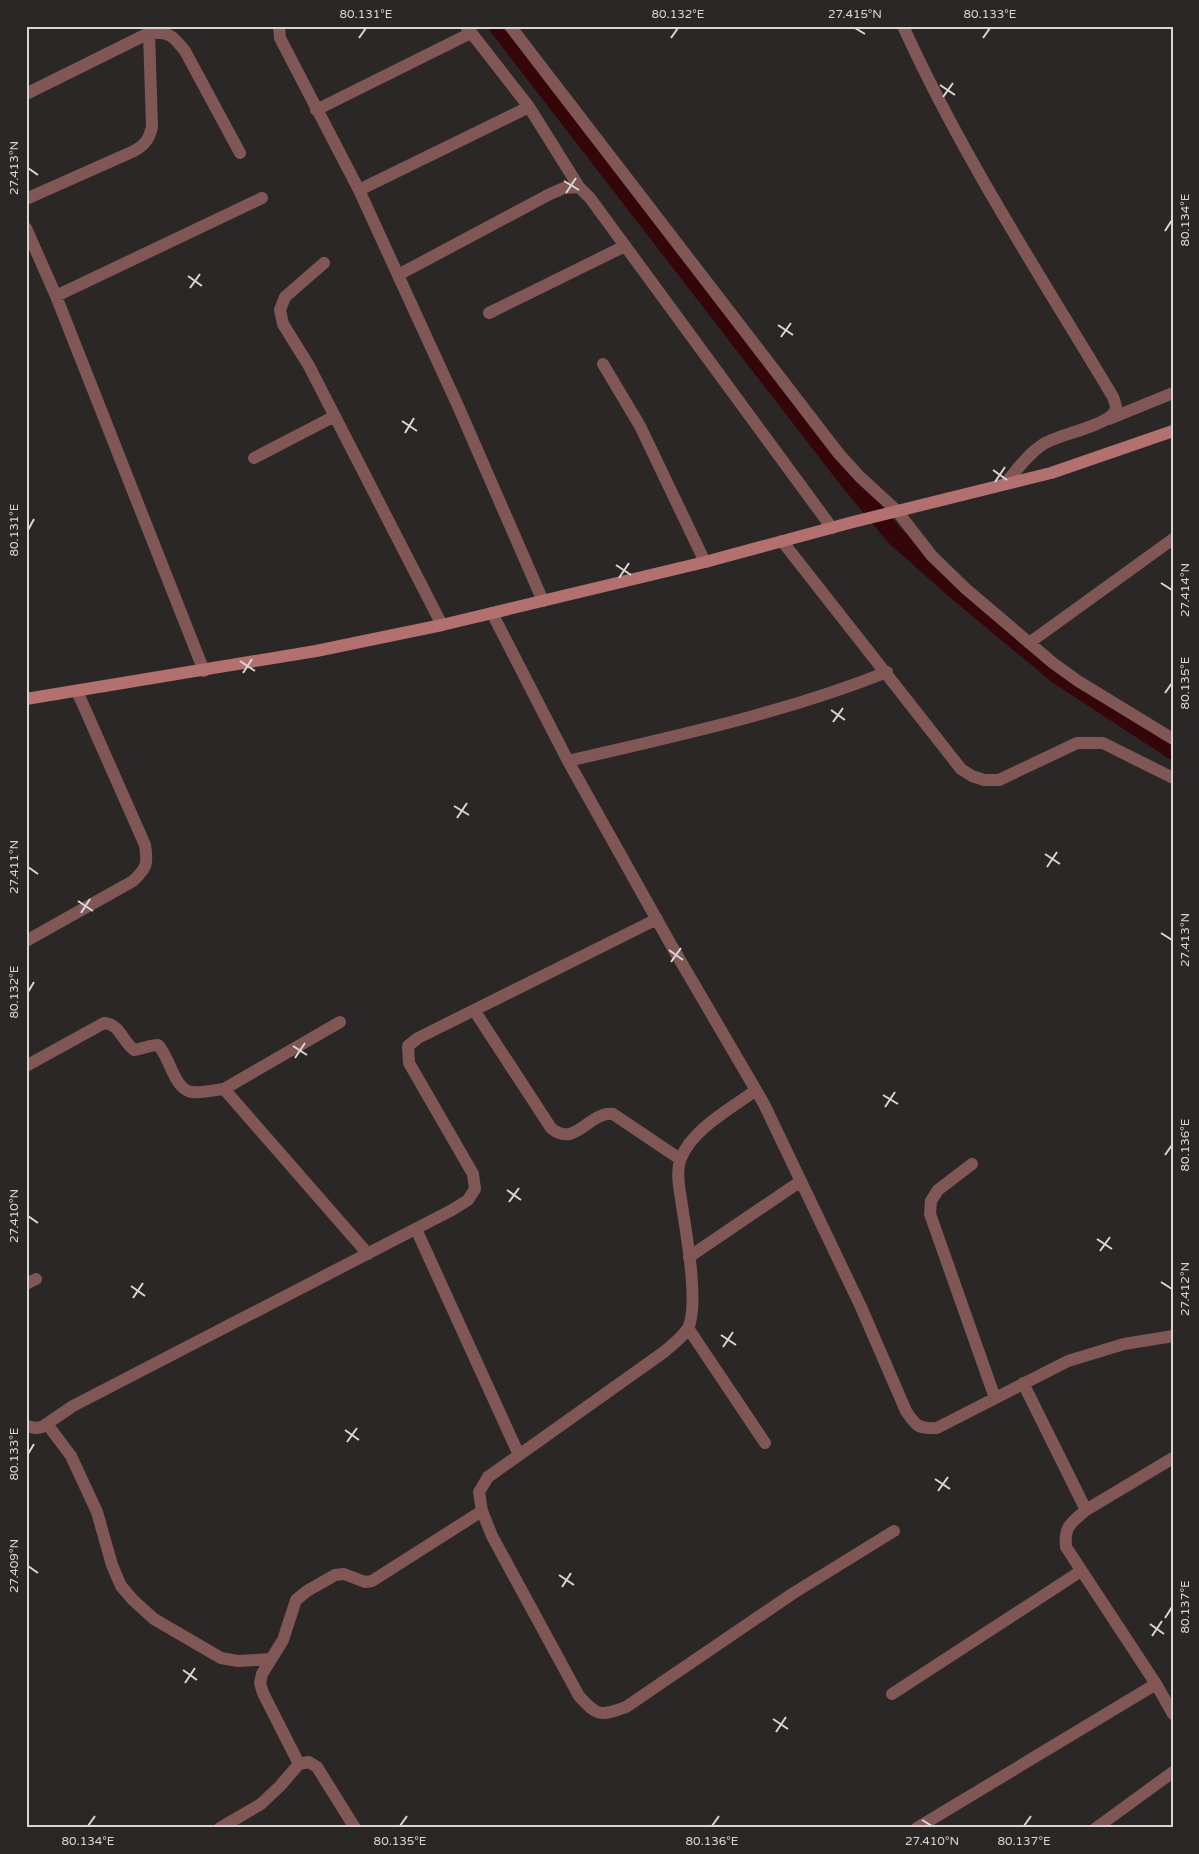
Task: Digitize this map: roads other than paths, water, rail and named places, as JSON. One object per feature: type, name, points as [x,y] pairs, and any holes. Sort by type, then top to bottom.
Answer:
[{"type":"main road","points":[[26,699],[204,671],[316,651],[442,625],[705,562],[853,522],[1051,473],[1173,431]]},
{"type":"street","points":[[279,26],[280,38],[359,190],[458,406],[543,601]]},
{"type":"street","points":[[510,26],[839,454],[932,556],[949,574],[1029,643],[1078,681],[1173,738]]},
{"type":"street","points":[[903,26],[928,82],[968,157],[1113,397],[1116,407],[1113,414],[1104,421]]},
{"type":"street","points":[[316,110],[468,30],[529,107],[579,187],[590,198],[832,528]]},
{"type":"street","points":[[26,94],[149,33],[162,32],[174,37],[185,51],[240,153]]},
{"type":"street","points":[[26,199],[134,151],[143,146],[150,137],[152,127],[149,33]]},
{"type":"street","points":[[359,190],[529,107]]},
{"type":"street","points":[[398,275],[550,194],[564,188],[579,187]]},
{"type":"street","points":[[56,296],[262,198]]},
{"type":"street","points":[[26,228],[30,250],[56,296],[204,671]]},
{"type":"street","points":[[489,313],[625,246]]},
{"type":"street","points":[[324,264],[285,297],[280,310],[283,324],[309,366],[442,625]]},
{"type":"street","points":[[603,364],[640,426],[705,562]]},
{"type":"street","points":[[1005,484],[1032,453],[1043,444],[1173,393]]},
{"type":"street","points":[[254,458],[335,416]]},
{"type":"street","points":[[1029,643],[1173,538]]},
{"type":"street","points":[[782,541],[961,769],[972,776],[984,780],[999,780],[1076,743],[1089,742],[1104,743],[1173,778]]},
{"type":"street","points":[[492,613],[568,761],[756,1090],[861,1307],[906,1411],[914,1422],[924,1429],[937,1428],[1068,1361],[1124,1344],[1173,1336]]},
{"type":"street","points":[[568,761],[708,728],[805,702],[886,672]]},
{"type":"street","points":[[26,941],[133,881],[144,871],[147,858],[145,845],[77,691]]},
{"type":"street","points":[[26,1426],[42,1427],[68,1408],[368,1254],[468,1200],[476,1189],[473,1174],[408,1063],[408,1046],[418,1038],[657,919]]},
{"type":"street","points":[[474,1010],[551,1128],[557,1133],[570,1135],[601,1115],[613,1114],[680,1159]]},
{"type":"street","points":[[26,1066],[104,1023],[110,1023],[116,1027],[134,1050],[158,1045],[164,1050],[179,1084],[186,1090],[193,1092],[224,1089],[340,1022]]},
{"type":"street","points":[[224,1089],[368,1254]]},
{"type":"street","points":[[756,1090],[691,1139],[680,1159],[678,1179],[692,1281],[691,1313],[688,1328],[664,1352],[488,1477],[479,1492],[482,1511],[492,1536],[579,1696],[592,1710],[605,1714],[626,1706],[792,1594],[894,1531]]},
{"type":"street","points":[[972,1164],[938,1190],[931,1201],[930,1214],[995,1398]]},
{"type":"street","points":[[689,1256],[801,1181]]},
{"type":"street","points":[[416,1229],[519,1455]]},
{"type":"street","points":[[688,1328],[765,1443]]},
{"type":"street","points":[[1023,1383],[1086,1510]]},
{"type":"street","points":[[47,1424],[71,1456],[97,1512],[112,1565],[121,1586],[133,1600],[154,1619],[221,1658],[238,1661],[271,1659]]},
{"type":"street","points":[[1173,1458],[1086,1510],[1070,1524],[1065,1535],[1066,1547],[1156,1684],[1173,1714]]},
{"type":"street","points":[[298,1764],[263,1694],[260,1683],[262,1674],[283,1640],[296,1600],[307,1591],[335,1575],[344,1574],[365,1582],[372,1581],[482,1511]]},
{"type":"street","points":[[892,1694],[1080,1570]]},
{"type":"street","points":[[923,1826],[1156,1684]]},
{"type":"street","points":[[220,1828],[260,1804],[280,1786],[298,1764],[309,1762],[317,1767],[355,1828]]},
{"type":"street","points":[[1096,1828],[1173,1772]]},
{"type":"waterway","points":[[498,26],[851,483],[895,536],[950,585],[1057,674],[1173,750]]}]
